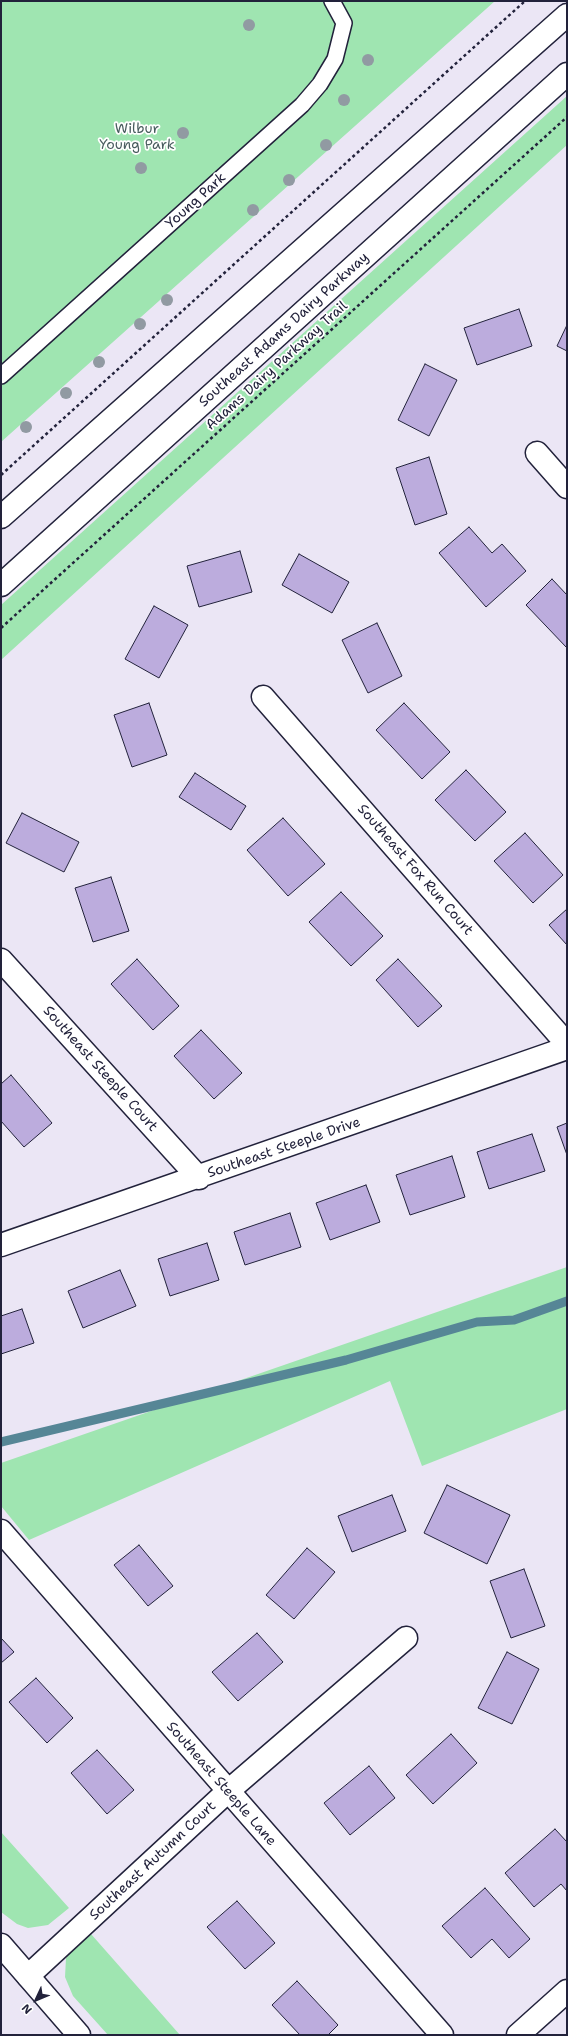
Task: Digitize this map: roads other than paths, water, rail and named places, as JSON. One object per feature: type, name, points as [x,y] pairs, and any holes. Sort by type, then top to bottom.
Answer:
[{"type":"street","points":[[1,517],[567,15]]},
{"type":"street","name":"Southeast Adams Dairy Parkway","points":[[1,585],[567,74]]},
{"type":"street","points":[[537,453],[567,487]]},
{"type":"street","name":"Southeast Fox Run Court","points":[[263,697],[567,1044]]},
{"type":"street","name":"Southeast Steeple Court","points":[[1,960],[199,1178]]},
{"type":"street","name":"Southeast Steeple Drive","points":[[1,1245],[199,1178],[567,1048]]},
{"type":"street","name":"Southeast Steeple Lane","points":[[1,1531],[227,1792],[442,2035]]},
{"type":"street","name":"Southeast Autumn Court","points":[[28,1976],[227,1792],[406,1638]]},
{"type":"street","points":[[1,1945],[79,2035]]},
{"type":"street","points":[[518,2035],[567,1991]]},
{"type":"lane","name":"Young Park","points":[[1,376],[302,105],[320,84],[336,59],[344,23],[332,1]]},
{"type":"waterway","points":[[1,1442],[346,1360],[477,1322],[514,1320],[567,1301]]},
{"type":"park label","name":"Wilbur Young Park","points":[[137,138]]}]
